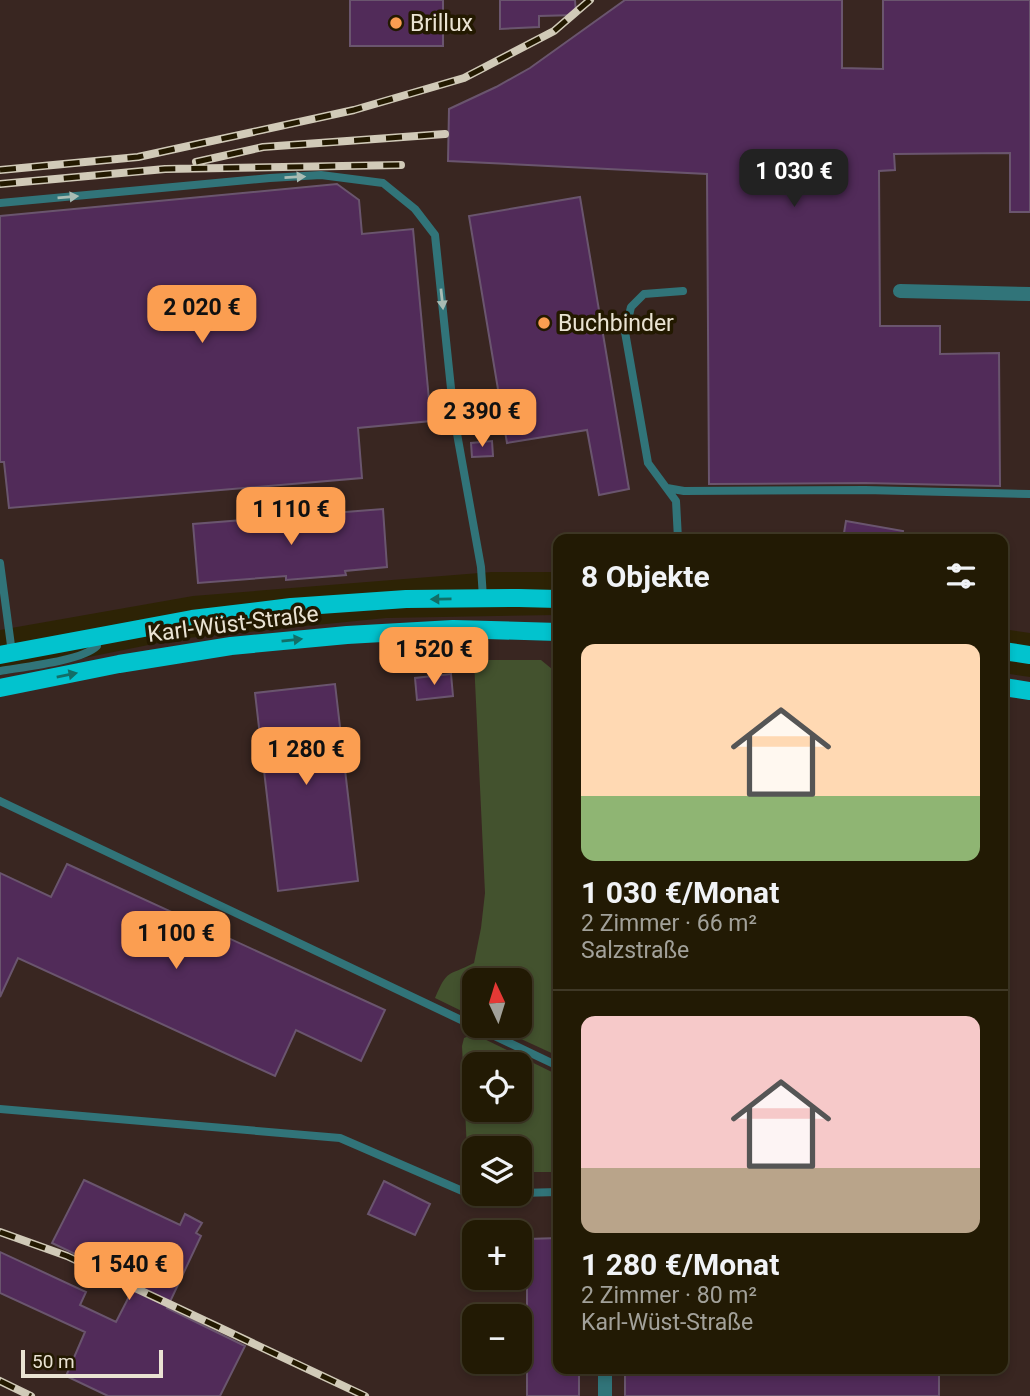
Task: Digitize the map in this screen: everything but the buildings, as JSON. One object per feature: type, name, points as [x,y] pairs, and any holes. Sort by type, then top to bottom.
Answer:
[{"type":"main road","name":"Karl-Wüst-Straße","points":[[6,654],[192,620],[292,607],[406,599],[553,599]]},
{"type":"main road","name":"Karl-Wüst-Straße","points":[[0,688],[119,664],[231,646],[334,636],[453,629],[553,632]]},
{"type":"main road","points":[[1008,652],[1030,655]]},
{"type":"main road","points":[[1008,688],[1030,691]]},
{"type":"street","points":[[900,291],[1030,295]]},
{"type":"street","points":[[605,1374],[605,1396]]},
{"type":"lane","points":[[0,203],[270,178],[321,176],[383,183],[415,209],[435,235],[454,417],[481,567],[483,598]]},
{"type":"lane","points":[[678,534],[676,502],[648,463],[625,332],[631,307],[644,294],[683,291]]},
{"type":"lane","points":[[667,488],[684,491],[864,490],[1030,494]]},
{"type":"lane","points":[[0,563],[6,654]]},
{"type":"lane","points":[[0,671],[91,652],[97,646],[95,637]]},
{"type":"lane","points":[[0,801],[553,1064]]},
{"type":"lane","points":[[0,1109],[340,1138],[462,1191]]},
{"type":"lane","points":[[532,1193],[553,1192]]},
{"type":"shaded area","points":[[0,0],[1030,0],[1030,633],[1008,630],[1008,534],[553,534],[553,572],[492,572],[193,596],[0,630]]},
{"type":"shaded area","points":[[553,615],[553,1374],[1008,1374],[1008,674],[1030,677],[1030,1396],[0,1396],[0,675],[178,639],[386,618]]},
{"type":"green space","points":[[474,660],[541,660],[553,670],[553,1054],[519,1038],[532,1038],[532,968],[462,968],[474,963],[485,893]]},
{"type":"green space","points":[[462,968],[462,1011],[435,998],[446,977]]},
{"type":"green space","points":[[464,1038],[482,1038],[511,1052],[462,1052]]},
{"type":"green space","points":[[532,1062],[553,1073],[553,1172],[532,1172],[532,1136],[466,1136],[466,1122],[532,1122]]},
{"type":"railway","points":[[0,170],[138,157],[354,110],[464,78],[554,31],[590,0]]},
{"type":"railway","points":[[196,162],[263,147],[445,134]]},
{"type":"railway","points":[[0,184],[165,169],[401,165]]},
{"type":"railway","points":[[0,1232],[67,1256],[365,1396]]},
{"type":"railway","points":[[0,1381],[31,1396]]},
{"type":"place","name":"Brillux","points":[[396,23]]},
{"type":"place","name":"Buchbinder","points":[[544,323]]}]
